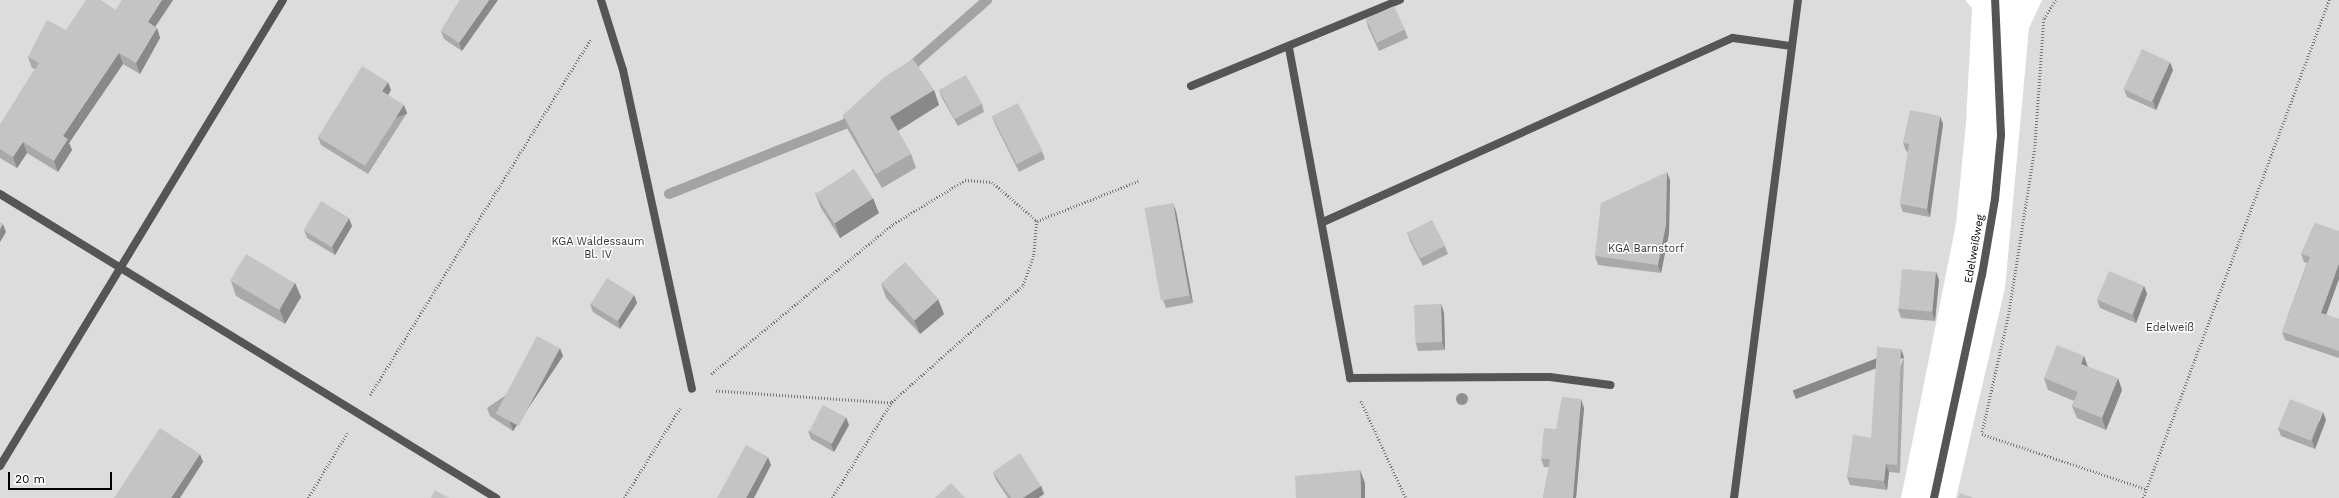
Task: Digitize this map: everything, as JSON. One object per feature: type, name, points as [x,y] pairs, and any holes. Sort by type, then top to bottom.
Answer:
[{"type":"street","points":[[0,466],[283,0]]},
{"type":"street","points":[[602,0],[622,70],[692,389]]},
{"type":"street","points":[[1191,86],[1289,48],[1400,0]]},
{"type":"street","points":[[1734,498],[1798,0]]},
{"type":"street","name":"Edelweißweg","points":[[1934,498],[1982,275],[1995,199],[2000,135],[1995,0]]},
{"type":"street","points":[[1323,222],[1733,38],[1791,46]]},
{"type":"street","points":[[1289,48],[1323,222],[1350,378],[1550,377],[1610,384]]},
{"type":"street","points":[[0,194],[496,498]]},
{"type":"path","points":[[2056,0],[2044,19],[2035,148],[2009,314],[1982,434],[2146,489]]},
{"type":"path","points":[[2143,498],[2329,0]]},
{"type":"path","points":[[308,498],[358,414],[606,15]]},
{"type":"path","points":[[624,498],[692,389],[893,224],[965,180],[992,182],[1037,221]]},
{"type":"path","points":[[1037,221],[1138,181]]},
{"type":"path","points":[[832,498],[891,403],[1023,286],[1034,256],[1037,221]]},
{"type":"path","points":[[1350,378],[1406,498]]},
{"type":"path","points":[[692,389],[891,403]]},
{"type":"green space","points":[[0,0],[1965,0],[1972,8],[1966,123],[1956,224],[1901,498],[0,498]]},
{"type":"green space","name":"Edelweiß","points":[[2042,0],[2339,0],[2339,498],[1956,498],[2005,288],[2029,28]]},
{"type":"building","points":[[86,0],[101,0],[116,10],[122,0],[162,0],[148,22],[157,28],[136,63],[119,53],[63,136],[68,139],[54,161],[23,142],[13,157],[0,149],[0,125],[39,63],[28,57],[47,20],[66,30]]},
{"type":"building","points":[[460,0],[489,0],[459,43],[441,31]]},
{"type":"building","points":[[1394,6],[1405,30],[1377,43],[1366,19]]},
{"type":"building","points":[[2142,49],[2170,62],[2152,102],[2123,89]]},
{"type":"building","points":[[913,59],[934,90],[890,117],[911,154],[876,174],[843,115],[886,76]]},
{"type":"building","points":[[362,66],[388,82],[382,91],[404,105],[365,166],[318,137]]},
{"type":"building","points":[[966,75],[982,104],[955,119],[939,90]]},
{"type":"building","points":[[1018,103],[1043,151],[1017,164],[992,116]]},
{"type":"building","points":[[1910,110],[1940,116],[1927,209],[1900,204],[1909,144],[1903,143]]},
{"type":"building","points":[[854,169],[873,198],[834,223],[815,194]]},
{"type":"building","points":[[1667,172],[1666,225],[1658,265],[1595,256],[1601,203]]},
{"type":"building","points":[[321,201],[349,218],[332,247],[303,230]]},
{"type":"building","points":[[1173,203],[1189,296],[1161,301],[1144,208]]},
{"type":"building","points":[[1432,220],[1445,246],[1420,259],[1407,233]]},
{"type":"building","points":[[0,222],[3,224],[0,229]]},
{"type":"building","points":[[2315,223],[2339,231],[2339,263],[2321,313],[2339,319],[2339,351],[2282,332],[2310,257],[2301,254]]},
{"type":"building","points":[[246,254],[295,283],[279,310],[230,281]]},
{"type":"building","points":[[905,262],[938,299],[915,321],[881,283]]},
{"type":"building","points":[[1902,269],[1936,272],[1932,312],[1899,309]]},
{"type":"building","points":[[2109,271],[2144,286],[2132,314],[2097,300]]},
{"type":"building","points":[[607,278],[634,295],[618,321],[591,304]]},
{"type":"building","points":[[1441,304],[1442,342],[1415,343],[1414,305]]},
{"type":"building","points":[[537,336],[560,348],[519,426],[496,414]]},
{"type":"building","points":[[2057,345],[2084,356],[2081,364],[2118,378],[2102,418],[2072,406],[2078,392],[2044,378]]},
{"type":"building","points":[[1877,347],[1901,349],[1897,465],[1886,464],[1884,481],[1847,477],[1853,435],[1871,438]]},
{"type":"building","points":[[1562,397],[1581,399],[1573,498],[1543,498],[1550,459],[1541,459],[1544,428],[1556,429]]},
{"type":"building","points":[[2290,399],[2322,412],[2311,441],[2278,428]]},
{"type":"building","points":[[823,405],[846,417],[832,444],[809,431]]},
{"type":"building","points":[[160,428],[200,454],[171,498],[114,498]]},
{"type":"building","points":[[746,445],[768,457],[746,498],[717,498]]},
{"type":"building","points":[[1020,453],[1041,486],[1023,498],[1011,498],[993,472]]},
{"type":"building","points":[[1360,470],[1361,498],[1296,498],[1295,476]]},
{"type":"building","points":[[951,483],[965,498],[935,498]]},
{"type":"building","points":[[435,490],[449,498],[431,498]]},
{"type":"building","points":[[1960,493],[1974,498],[1958,498]]},
{"type":"waterway","points":[[906,71],[987,0]]},
{"type":"waterway","points":[[669,194],[845,124],[856,115]]},
{"type":"park label","name":"KGA Waldessaum Bl. IV","points":[[598,249]]},
{"type":"park label","name":"KGA Barnstorf","points":[[1646,249]]}]
